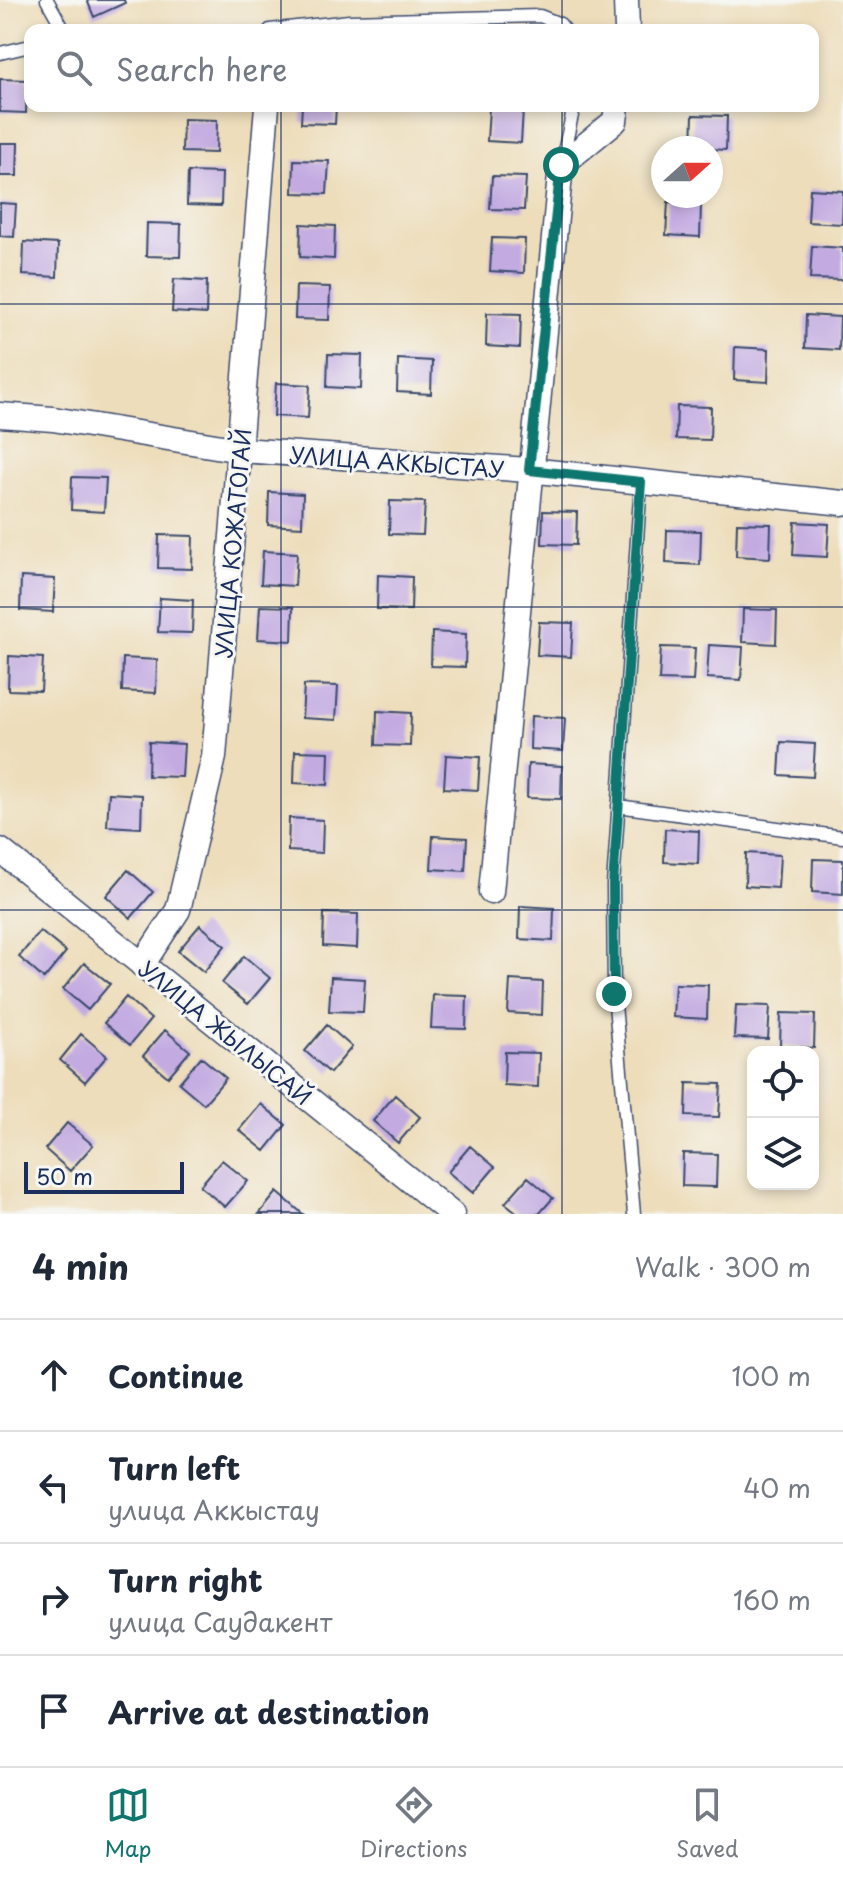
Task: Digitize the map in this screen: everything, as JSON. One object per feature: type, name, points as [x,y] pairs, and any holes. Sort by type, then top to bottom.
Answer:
[{"type":"street","points":[[626,0],[627,24]]},
{"type":"street","name":"УЛИЦА КОЖАТОГАЙ","points":[[142,965],[178,910],[214,757],[267,112]]},
{"type":"street","points":[[491,892],[529,470],[561,165],[591,144],[615,121],[616,112]]},
{"type":"street","name":"УЛИЦА АККЫСТАУ","points":[[0,415],[53,419],[240,450],[529,470],[843,503]]},
{"type":"street","name":"УЛИЦА ЖЫЛЫСАЙ","points":[[0,850],[452,1214]]},
{"type":"lane","points":[[47,0],[61,24]]},
{"type":"lane","points":[[323,24],[540,16],[560,24]]},
{"type":"lane","points":[[0,53],[24,47]]},
{"type":"lane","points":[[561,165],[573,112]]},
{"type":"lane","points":[[634,1214],[614,994],[613,885],[641,482]]},
{"type":"lane","points":[[618,806],[843,837]]},
{"type":"building","points":[[87,0],[124,0],[125,3],[94,17]]},
{"type":"building","points":[[0,79],[24,80],[26,113],[0,112]]},
{"type":"building","points":[[302,112],[336,112],[335,124],[301,123]]},
{"type":"building","points":[[489,112],[523,112],[521,143],[487,141]]},
{"type":"building","points":[[693,115],[727,116],[726,150],[723,150],[723,136],[692,136]]},
{"type":"building","points":[[183,119],[217,120],[216,153],[182,152]]},
{"type":"building","points":[[0,143],[18,143],[17,176],[0,176]]},
{"type":"building","points":[[294,160],[329,161],[327,194],[293,193]]},
{"type":"building","points":[[188,172],[222,173],[221,206],[187,205]]},
{"type":"building","points":[[492,176],[526,177],[524,210],[490,209]]},
{"type":"building","points":[[810,189],[843,191],[842,224],[808,222]]},
{"type":"building","points":[[0,203],[16,204],[14,237],[0,236]]},
{"type":"building","points":[[668,208],[701,208],[700,237],[666,235]]},
{"type":"building","points":[[147,223],[181,224],[180,257],[146,256]]},
{"type":"building","points":[[301,224],[335,226],[334,259],[300,257]]},
{"type":"building","points":[[492,238],[525,239],[524,273],[490,271]]},
{"type":"building","points":[[24,242],[58,244],[57,277],[23,275]]},
{"type":"building","points":[[812,246],[843,248],[843,280],[810,279]]},
{"type":"building","points":[[174,279],[207,281],[206,314],[172,312]]},
{"type":"building","points":[[296,286],[330,287],[329,320],[295,319]]},
{"type":"building","points":[[487,313],[521,314],[520,348],[486,346]]},
{"type":"building","points":[[806,315],[840,317],[839,350],[805,348]]},
{"type":"building","points":[[735,347],[769,349],[768,382],[734,380]]},
{"type":"building","points":[[328,354],[362,355],[361,389],[327,387]]},
{"type":"building","points":[[398,359],[432,361],[431,394],[397,392]]},
{"type":"building","points":[[276,383],[310,385],[308,418],[274,416]]},
{"type":"building","points":[[677,406],[711,407],[710,440],[676,439]]},
{"type":"building","points":[[72,477],[106,478],[104,512],[71,510]]},
{"type":"building","points":[[269,492],[303,494],[302,527],[268,525]]},
{"type":"building","points":[[390,501],[425,502],[423,535],[389,534]]},
{"type":"building","points":[[543,511],[577,512],[576,545],[542,544]]},
{"type":"building","points":[[795,522],[829,524],[827,557],[793,555]]},
{"type":"building","points":[[737,523],[771,524],[770,558],[736,556]]},
{"type":"building","points":[[667,530],[701,531],[700,565],[666,563]]},
{"type":"building","points":[[159,535],[193,536],[192,569],[158,568]]},
{"type":"building","points":[[263,551],[297,553],[295,586],[261,584]]},
{"type":"building","points":[[378,575],[412,577],[411,610],[377,609]]},
{"type":"building","points":[[21,577],[55,579],[53,612],[20,610]]},
{"type":"building","points":[[160,598],[193,600],[192,633],[158,632]]},
{"type":"building","points":[[260,606],[293,607],[292,641],[258,639]]},
{"type":"building","points":[[743,609],[777,610],[776,644],[742,642]]},
{"type":"building","points":[[539,622],[573,623],[571,657],[537,655]]},
{"type":"building","points":[[432,632],[466,634],[465,667],[431,666]]},
{"type":"building","points":[[709,645],[743,647],[741,680],[707,678]]},
{"type":"building","points":[[661,647],[695,648],[693,681],[659,680]]},
{"type":"building","points":[[9,656],[43,658],[41,691],[8,690]]},
{"type":"building","points":[[123,658],[157,660],[156,693],[122,691]]},
{"type":"building","points":[[304,685],[338,686],[336,720],[302,718]]},
{"type":"building","points":[[377,711],[411,713],[410,746],[376,745]]},
{"type":"building","points":[[531,716],[565,718],[563,751],[530,749]]},
{"type":"building","points":[[149,742],[184,744],[182,777],[148,776]]},
{"type":"building","points":[[781,742],[815,744],[813,777],[779,775]]},
{"type":"building","points":[[295,751],[329,752],[328,785],[294,783]]},
{"type":"building","points":[[446,755],[480,757],[478,790],[444,788]]},
{"type":"building","points":[[528,764],[562,766],[561,799],[527,798]]},
{"type":"building","points":[[109,793],[142,795],[141,828],[107,826]]},
{"type":"building","points":[[289,818],[323,820],[322,853],[288,851]]},
{"type":"building","points":[[665,829],[699,831],[698,864],[664,862]]},
{"type":"building","points":[[433,836],[467,838],[465,871],[431,869]]},
{"type":"building","points":[[746,853],[780,855],[778,888],[745,886]]},
{"type":"building","points":[[813,859],[843,860],[843,894],[812,892]]},
{"type":"building","points":[[128,870],[153,892],[131,918],[106,896]]},
{"type":"building","points":[[520,906],[554,908],[553,941],[519,939]]},
{"type":"building","points":[[324,913],[358,914],[357,948],[323,946]]},
{"type":"building","points":[[200,925],[225,946],[204,972],[178,951]]},
{"type":"building","points":[[40,931],[66,952],[44,979],[19,957]]},
{"type":"building","points":[[244,956],[270,978],[248,1004],[222,983]]},
{"type":"building","points":[[84,963],[110,984],[88,1010],[63,989]]},
{"type":"building","points":[[331,977],[365,979],[363,1012],[329,1011]]},
{"type":"building","points":[[510,980],[543,982],[542,1015],[508,1013]]},
{"type":"building","points":[[675,984],[708,985],[707,1019],[673,1017]]},
{"type":"building","points":[[433,995],[467,996],[466,1029],[431,1028]]},
{"type":"building","points":[[126,997],[151,1019],[130,1045],[104,1023]]},
{"type":"building","points":[[736,1005],[770,1006],[768,1039],[734,1038]]},
{"type":"building","points":[[781,1013],[815,1014],[814,1046],[780,1046]]},
{"type":"building","points":[[327,1025],[352,1047],[330,1073],[305,1051]]},
{"type":"building","points":[[165,1030],[190,1051],[168,1077],[143,1056]]},
{"type":"building","points":[[81,1034],[107,1056],[85,1082],[60,1060]]},
{"type":"building","points":[[505,1052],[539,1053],[538,1087],[504,1085]]},
{"type":"building","points":[[201,1057],[226,1078],[204,1104],[179,1083]]},
{"type":"building","points":[[687,1083],[721,1084],[719,1117],[686,1116]]},
{"type":"building","points":[[395,1095],[420,1117],[398,1143],[373,1121]]},
{"type":"building","points":[[261,1104],[286,1125],[265,1151],[239,1130]]},
{"type":"building","points":[[67,1123],[93,1145],[70,1171],[45,1149]]},
{"type":"building","points":[[470,1146],[495,1167],[473,1193],[448,1172]]},
{"type":"building","points":[[683,1153],[717,1154],[716,1187],[682,1186]]},
{"type":"building","points":[[222,1160],[248,1181],[225,1207],[200,1186]]},
{"type":"building","points":[[528,1177],[553,1198],[539,1214],[519,1214],[505,1203]]},
{"type":"building","points":[[277,1192],[303,1214],[259,1214]]},
{"type":"route","points":[[561,165],[529,470],[641,482],[613,885],[614,994]]}]
